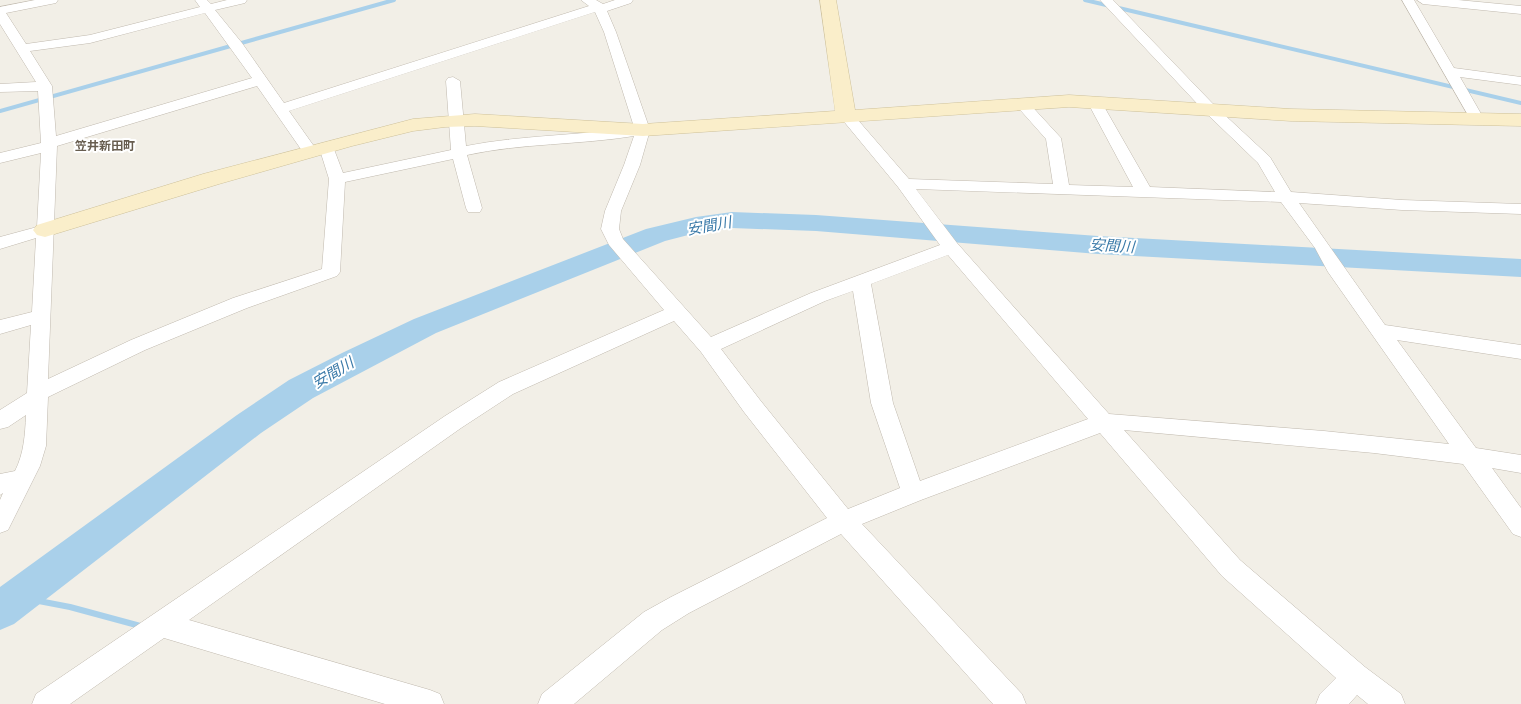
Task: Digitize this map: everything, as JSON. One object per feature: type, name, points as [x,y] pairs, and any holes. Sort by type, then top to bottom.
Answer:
[{"type":"street","points":[[0,523],[11,482],[35,446],[48,145],[46,94],[43,80],[0,13],[52,0]]},
{"type":"street","points":[[24,48],[90,39],[205,4],[241,0]]},
{"type":"street","points":[[280,110],[595,5],[627,0]]},
{"type":"street","points":[[828,0],[846,115],[904,184],[951,247],[1231,568],[1355,677],[1392,704]]},
{"type":"street","points":[[1408,0],[1477,119]]},
{"type":"street","points":[[1423,0],[1521,10]]},
{"type":"street","points":[[0,421],[37,395],[138,346],[240,303],[331,272],[337,180],[318,149],[280,110],[261,80],[205,4]]},
{"type":"street","points":[[1109,4],[1210,109],[1264,160],[1286,197],[1323,246],[1334,268],[1521,527]]},
{"type":"street","points":[[595,5],[624,71],[642,130],[632,165],[613,211],[610,229],[622,249],[708,347],[752,406],[844,521],[1012,704]]},
{"type":"street","points":[[1450,72],[1521,81]]},
{"type":"street","points":[[0,158],[261,80]]},
{"type":"street","points":[[453,81],[459,153],[474,208]]},
{"type":"street","points":[[0,88],[46,94]]},
{"type":"street","points":[[337,180],[494,145],[607,136],[642,130],[1069,101],[1291,115],[1521,120]]},
{"type":"street","points":[[1095,103],[1145,193]]},
{"type":"street","points":[[1022,104],[1053,138],[1062,190]]},
{"type":"street","points":[[0,243],[111,208],[318,149],[413,125],[457,121],[642,130]]},
{"type":"street","points":[[904,184],[1286,197],[1402,205],[1521,209]]},
{"type":"street","points":[[708,347],[818,297],[951,247]]},
{"type":"street","points":[[861,281],[882,403],[913,493]]},
{"type":"street","points":[[46,704],[453,422],[506,388],[676,312]]},
{"type":"street","points":[[0,327],[41,316]]},
{"type":"street","points":[[1381,331],[1521,352]]},
{"type":"street","points":[[552,704],[653,621],[680,605],[844,521],[913,493],[1105,422],[1126,422],[1470,455],[1521,464]]},
{"type":"street","points":[[156,628],[287,660],[430,704]]},
{"type":"street","points":[[1330,704],[1355,677]]},
{"type":"waterway","points":[[0,111],[394,0]]},
{"type":"waterway","points":[[1085,0],[1521,103]]},
{"type":"waterway","name":"安間川","points":[[0,611],[249,424],[301,389],[425,326],[656,235],[696,225],[732,220],[816,223],[1098,245],[1521,268]]},
{"type":"waterway","points":[[18,597],[70,607],[144,627]]},
{"type":"district","name":"笠井新田町","points":[[105,146]]}]
